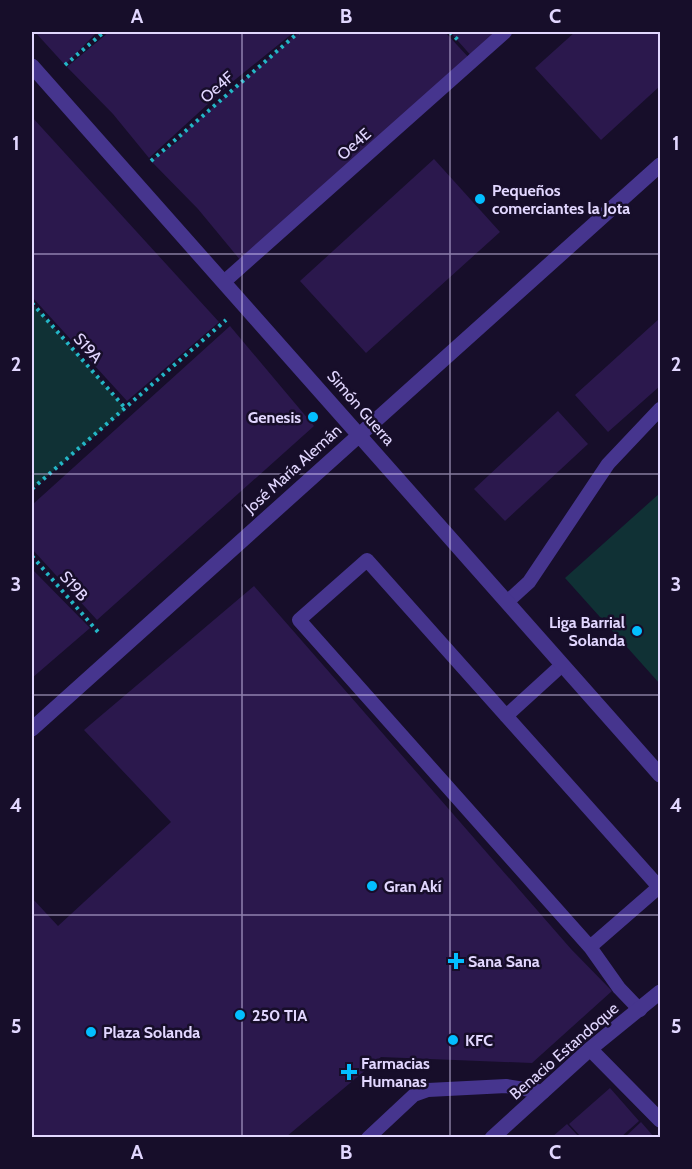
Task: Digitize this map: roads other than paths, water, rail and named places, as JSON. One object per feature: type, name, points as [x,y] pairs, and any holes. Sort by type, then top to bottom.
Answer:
[{"type":"street","name":"Simón Guerra","points":[[32,66],[360,433],[660,775]]},
{"type":"street","name":"José María Alemán","points":[[32,729],[660,165]]},
{"type":"street","name":"Benacio Estandoque","points":[[492,1137],[590,1049],[660,992]]},
{"type":"street","points":[[590,1049],[660,1120]]},
{"type":"lane","name":"Oe4E","points":[[225,281],[505,32]]},
{"type":"lane","points":[[507,602],[529,582],[609,464],[660,409]]},
{"type":"lane","points":[[590,947],[659,887],[367,560],[299,620],[590,947],[620,988],[640,1010]]},
{"type":"lane","points":[[506,716],[562,665]]},
{"type":"lane","points":[[369,1137],[414,1095],[428,1090],[506,1086],[543,1092]]},
{"type":"place","name":"Pequeños comerciantes la Jota","points":[[480,199]]},
{"type":"place","name":"Genesis","points":[[313,417]]},
{"type":"place","name":"Liga Barrial Solanda","points":[[637,631]]},
{"type":"place","name":"Gran Akí","points":[[372,886]]},
{"type":"place","name":"Sana Sana","points":[[456,961]]},
{"type":"place","name":"250 TIA","points":[[240,1015]]},
{"type":"place","name":"Plaza Solanda","points":[[91,1032]]},
{"type":"place","name":"KFC","points":[[453,1040]]},
{"type":"place","name":"Farmacias Humanas","points":[[349,1072]]}]
